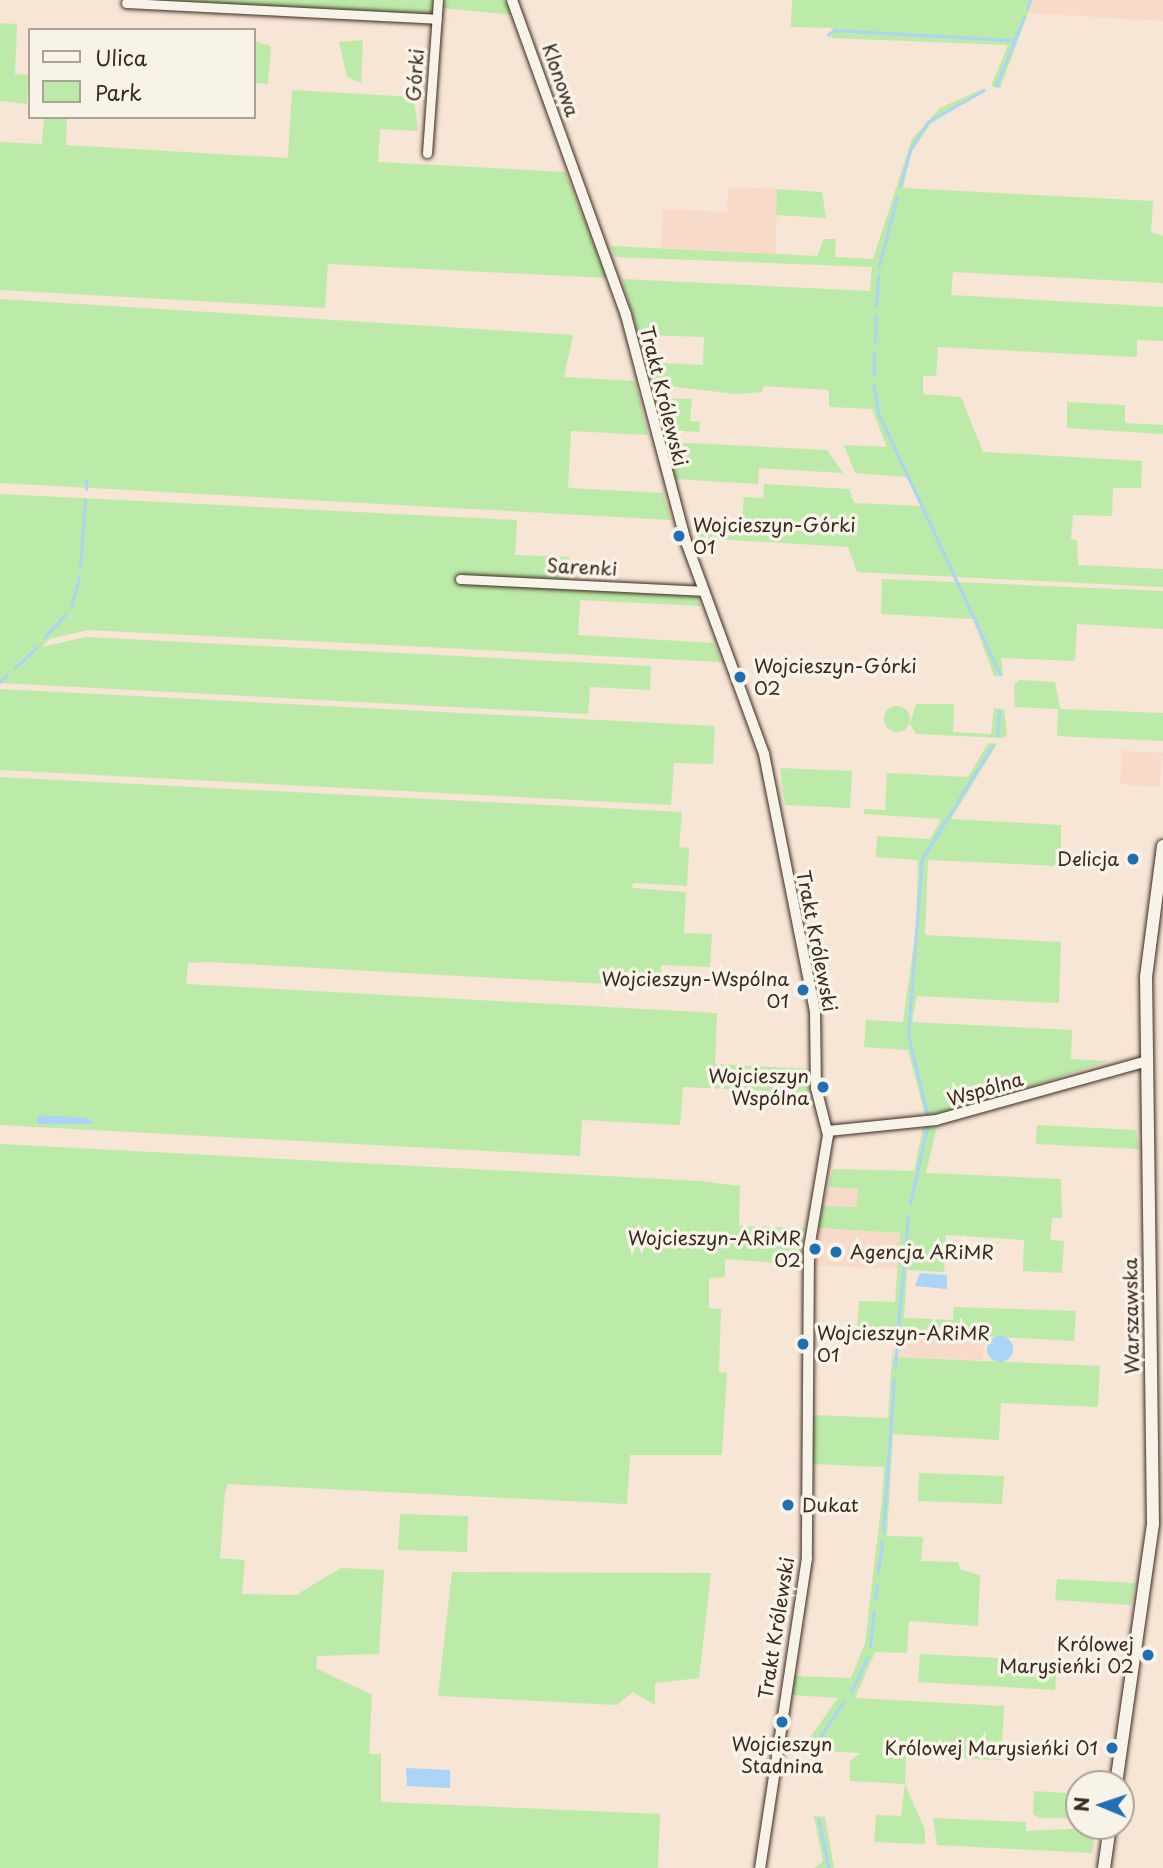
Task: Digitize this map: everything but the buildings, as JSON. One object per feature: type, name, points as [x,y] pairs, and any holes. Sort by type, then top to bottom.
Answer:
[{"type":"main road","name":"Warszawska","points":[[1118,1770],[1153,1524],[1146,977],[1163,846]]},
{"type":"main road","points":[[1104,1868],[1108,1840]]},
{"type":"street","name":"Górki","points":[[427,153],[438,0]]},
{"type":"street","name":"Klonowa","points":[[512,0],[574,172]]},
{"type":"street","points":[[126,3],[437,19]]},
{"type":"street","name":"Trakt Królewski","points":[[574,172],[626,315],[702,591],[768,770],[815,1011],[816,1088],[828,1131],[809,1249],[806,1566],[760,1868]]},
{"type":"street","name":"Sarenki","points":[[460,579],[702,591]]},
{"type":"street","name":"Wspólna","points":[[828,1131],[918,1124],[1147,1061]]},
{"type":"shaded area","points":[[1033,0],[1163,0],[1163,21],[1028,13]]},
{"type":"shaded area","points":[[728,187],[777,189],[776,254],[661,248],[663,209],[727,212]]},
{"type":"shaded area","points":[[1122,751],[1163,753],[1159,787],[1120,784]]},
{"type":"shaded area","points":[[828,1187],[858,1189],[856,1208],[822,1206]]},
{"type":"shaded area","points":[[818,1228],[900,1233],[898,1269],[816,1265]]},
{"type":"shaded area","points":[[893,1331],[985,1336],[983,1360],[892,1357]]},
{"type":"green space","points":[[116,0],[434,0],[433,13],[427,15]]},
{"type":"green space","points":[[441,0],[504,0],[514,15],[441,8]]},
{"type":"green space","points":[[792,0],[1033,0],[1000,88],[991,86],[1008,45],[831,38],[833,28],[791,27]]},
{"type":"green space","points":[[0,23],[17,24],[15,74],[28,75],[27,104],[0,101]]},
{"type":"green space","points":[[363,40],[361,83],[347,77],[339,42]]},
{"type":"green space","points":[[256,42],[271,46],[268,84],[256,83]]},
{"type":"green space","points":[[985,88],[931,123],[911,153],[903,188],[1153,201],[1151,232],[1163,236],[1163,283],[953,272],[951,295],[1163,307],[1163,341],[1137,340],[1137,357],[938,347],[936,376],[923,376],[923,394],[961,397],[983,452],[1142,461],[1141,488],[1113,488],[1112,516],[1073,515],[1071,539],[1077,540],[1078,565],[1163,569],[1163,587],[857,572],[848,547],[698,538],[694,525],[742,519],[744,497],[763,498],[764,484],[849,489],[854,503],[921,506],[908,477],[855,473],[844,445],[887,447],[872,409],[829,407],[829,390],[763,386],[762,392],[736,394],[651,384],[643,362],[703,365],[704,337],[645,335],[640,340],[622,279],[870,291],[872,267],[615,257],[611,246],[817,256],[824,239],[836,239],[835,257],[873,259],[912,139],[940,108]]},
{"type":"green space","points":[[292,90],[414,97],[418,131],[380,129],[378,162],[565,172],[607,278],[328,264],[325,308],[0,290],[0,142],[42,144],[44,119],[67,119],[66,145],[288,158]]},
{"type":"green space","points":[[777,189],[822,192],[826,218],[776,215]]},
{"type":"green space","points":[[0,299],[573,335],[564,377],[635,381],[648,435],[571,431],[568,488],[663,493],[671,520],[0,483]]},
{"type":"green space","points":[[653,398],[692,399],[690,421],[700,422],[699,432],[666,430]]},
{"type":"green space","points":[[1067,402],[1125,405],[1125,423],[1163,425],[1163,434],[1067,428]]},
{"type":"green space","points":[[669,442],[827,450],[843,473],[759,468],[758,484],[674,479],[665,447]]},
{"type":"green space","points":[[0,494],[517,520],[515,555],[569,557],[569,580],[694,587],[700,606],[580,600],[578,635],[714,643],[721,662],[89,630],[49,639],[42,647],[86,637],[651,666],[650,690],[590,687],[588,714],[0,683]]},
{"type":"green space","points":[[882,579],[1163,591],[1163,629],[1077,624],[1075,661],[1001,658],[1003,676],[994,676],[973,619],[881,614]]},
{"type":"green space","points":[[1020,680],[1055,682],[1060,709],[1163,713],[1163,741],[1057,736],[1058,709],[1015,707],[1014,684]]},
{"type":"green space","points":[[0,689],[715,726],[713,764],[674,763],[671,805],[0,770]]},
{"type":"green space","points":[[916,704],[954,704],[953,732],[991,734],[994,708],[1004,710],[1007,734],[1004,738],[916,734],[910,724]]},
{"type":"green space","points":[[897,706],[906,710],[910,719],[906,728],[897,732],[888,728],[884,719],[888,710]]},
{"type":"green space","points":[[988,743],[997,744],[951,819],[1061,825],[1061,866],[928,860],[925,935],[1061,942],[1059,1003],[917,996],[912,1022],[1072,1030],[1071,1059],[1108,1061],[962,1109],[925,1115],[908,1050],[864,1047],[866,1020],[903,1022],[916,928],[918,860],[876,857],[877,836],[930,839],[941,819],[864,814],[864,809],[885,810],[887,773],[968,777]]},
{"type":"green space","points":[[780,768],[852,771],[850,808],[785,805]]},
{"type":"green space","points":[[0,777],[682,812],[679,847],[689,848],[687,886],[633,883],[632,888],[686,892],[684,933],[712,934],[710,967],[661,965],[660,987],[209,962],[188,963],[186,984],[717,1013],[715,1064],[810,1069],[809,1093],[683,1087],[680,1125],[582,1120],[580,1156],[0,1125]]},
{"type":"green space","points":[[1037,1125],[1136,1130],[1139,1149],[1036,1144]]},
{"type":"green space","points":[[937,1126],[926,1173],[1061,1179],[1062,1218],[1052,1218],[1050,1240],[1064,1241],[1062,1273],[1023,1271],[1024,1240],[946,1235],[944,1272],[907,1270],[904,1318],[953,1320],[954,1307],[1076,1311],[1074,1341],[857,1329],[859,1301],[895,1302],[900,1233],[818,1228],[822,1206],[856,1207],[858,1189],[828,1187],[833,1169],[914,1171],[923,1127]]},
{"type":"green space","points":[[0,1144],[700,1181],[740,1186],[739,1226],[804,1228],[802,1265],[725,1259],[725,1277],[709,1278],[709,1308],[721,1309],[719,1372],[727,1373],[722,1455],[630,1455],[627,1504],[228,1484],[225,1491],[220,1558],[245,1560],[242,1594],[296,1595],[341,1568],[384,1570],[379,1654],[317,1656],[316,1668],[372,1695],[369,1754],[381,1754],[381,1802],[660,1814],[658,1868],[0,1868]]},
{"type":"green space","points":[[892,1357],[1100,1366],[1098,1407],[1001,1403],[999,1440],[893,1434],[887,1536],[923,1537],[921,1561],[958,1562],[961,1570],[980,1575],[978,1626],[909,1621],[907,1653],[875,1652],[855,1698],[1004,1706],[1001,1760],[906,1756],[905,1784],[850,1781],[850,1761],[860,1753],[801,1750],[838,1698],[791,1695],[794,1676],[851,1678],[865,1643],[882,1499],[884,1467],[812,1464],[812,1415],[888,1418]]},
{"type":"green space","points":[[919,1473],[1004,1476],[1002,1504],[918,1501]]},
{"type":"green space","points":[[400,1514],[468,1516],[467,1552],[398,1550]]},
{"type":"green space","points":[[452,1572],[711,1573],[699,1678],[655,1683],[655,1705],[633,1692],[617,1705],[438,1696]]},
{"type":"green space","points":[[1057,1579],[1135,1583],[1131,1605],[1055,1600]]},
{"type":"green space","points":[[920,1654],[1057,1661],[1055,1690],[918,1682]]},
{"type":"green space","points":[[905,1784],[925,1830],[925,1844],[874,1842],[876,1815],[901,1816]]},
{"type":"green space","points":[[1034,1791],[1065,1793],[1065,1818],[1039,1818],[1033,1814]]},
{"type":"green space","points":[[814,1816],[825,1817],[834,1868],[814,1868],[823,1861]]},
{"type":"green space","points":[[933,1818],[1026,1822],[1026,1831],[1065,1829],[1065,1840],[1094,1840],[1092,1853],[937,1845]]},
{"type":"water","points":[[38,1115],[89,1118],[94,1124],[37,1124]]},
{"type":"water","points":[[920,1273],[947,1275],[947,1289],[915,1286]]},
{"type":"water","points":[[1000,1336],[1009,1340],[1013,1349],[1009,1358],[1000,1362],[991,1358],[987,1349],[991,1340]]},
{"type":"water","points":[[406,1768],[450,1770],[450,1788],[407,1786]]},
{"type":"waterway","points":[[1027,8],[1030,0]]},
{"type":"waterway","points":[[996,86],[1024,17]]},
{"type":"waterway","points":[[828,35],[834,30],[1015,40]]},
{"type":"waterway","points":[[900,186],[911,148],[928,122],[984,90]]},
{"type":"waterway","points":[[879,266],[897,197]]},
{"type":"waterway","points":[[876,306],[878,275]]},
{"type":"waterway","points":[[875,343],[876,315]]},
{"type":"waterway","points":[[874,353],[874,375]]},
{"type":"waterway","points":[[874,386],[879,414],[1000,674]]},
{"type":"waterway","points":[[86,481],[86,489]]},
{"type":"waterway","points":[[80,568],[85,500]]},
{"type":"waterway","points":[[71,607],[79,578]]},
{"type":"waterway","points":[[44,638],[65,615]]},
{"type":"waterway","points":[[15,668],[37,647]]},
{"type":"waterway","points":[[0,682],[7,675]]},
{"type":"waterway","points":[[997,736],[999,711]]},
{"type":"waterway","points":[[928,1118],[908,1035],[922,859],[992,746]]},
{"type":"waterway","points":[[910,1204],[928,1124]]},
{"type":"waterway","points":[[898,1328],[908,1216]]},
{"type":"waterway","points":[[895,1369],[897,1341]]},
{"type":"waterway","points":[[883,1532],[894,1379]]},
{"type":"waterway","points":[[878,1572],[882,1542]]},
{"type":"waterway","points":[[875,1600],[877,1585]]},
{"type":"waterway","points":[[870,1647],[874,1611]]},
{"type":"waterway","points":[[851,1692],[867,1657]]},
{"type":"waterway","points":[[813,1747],[843,1703]]},
{"type":"waterway","points":[[819,1819],[829,1868]]},
{"type":"place","name":"Wojcieszyn-Górki 01","points":[[679,536]]},
{"type":"place","name":"Wojcieszyn-Górki 02","points":[[740,677]]},
{"type":"place","name":"Delicja","points":[[1133,859]]},
{"type":"place","name":"Wojcieszyn-Wspólna 01","points":[[803,990]]},
{"type":"place","name":"Wojcieszyn Wspólna","points":[[823,1087]]},
{"type":"place","name":"Wojcieszyn-ARiMR 02","points":[[815,1249]]},
{"type":"place","name":"Agencja ARiMR","points":[[836,1252]]},
{"type":"place","name":"Wojcieszyn-ARiMR 01","points":[[803,1344]]},
{"type":"place","name":"Dukat","points":[[788,1505]]},
{"type":"place","name":"Królowej Marysieńki 02","points":[[1148,1655]]},
{"type":"place","name":"Wojcieszyn Stadnina","points":[[782,1722]]},
{"type":"place","name":"Królowej Marysieńki 01","points":[[1112,1748]]}]
